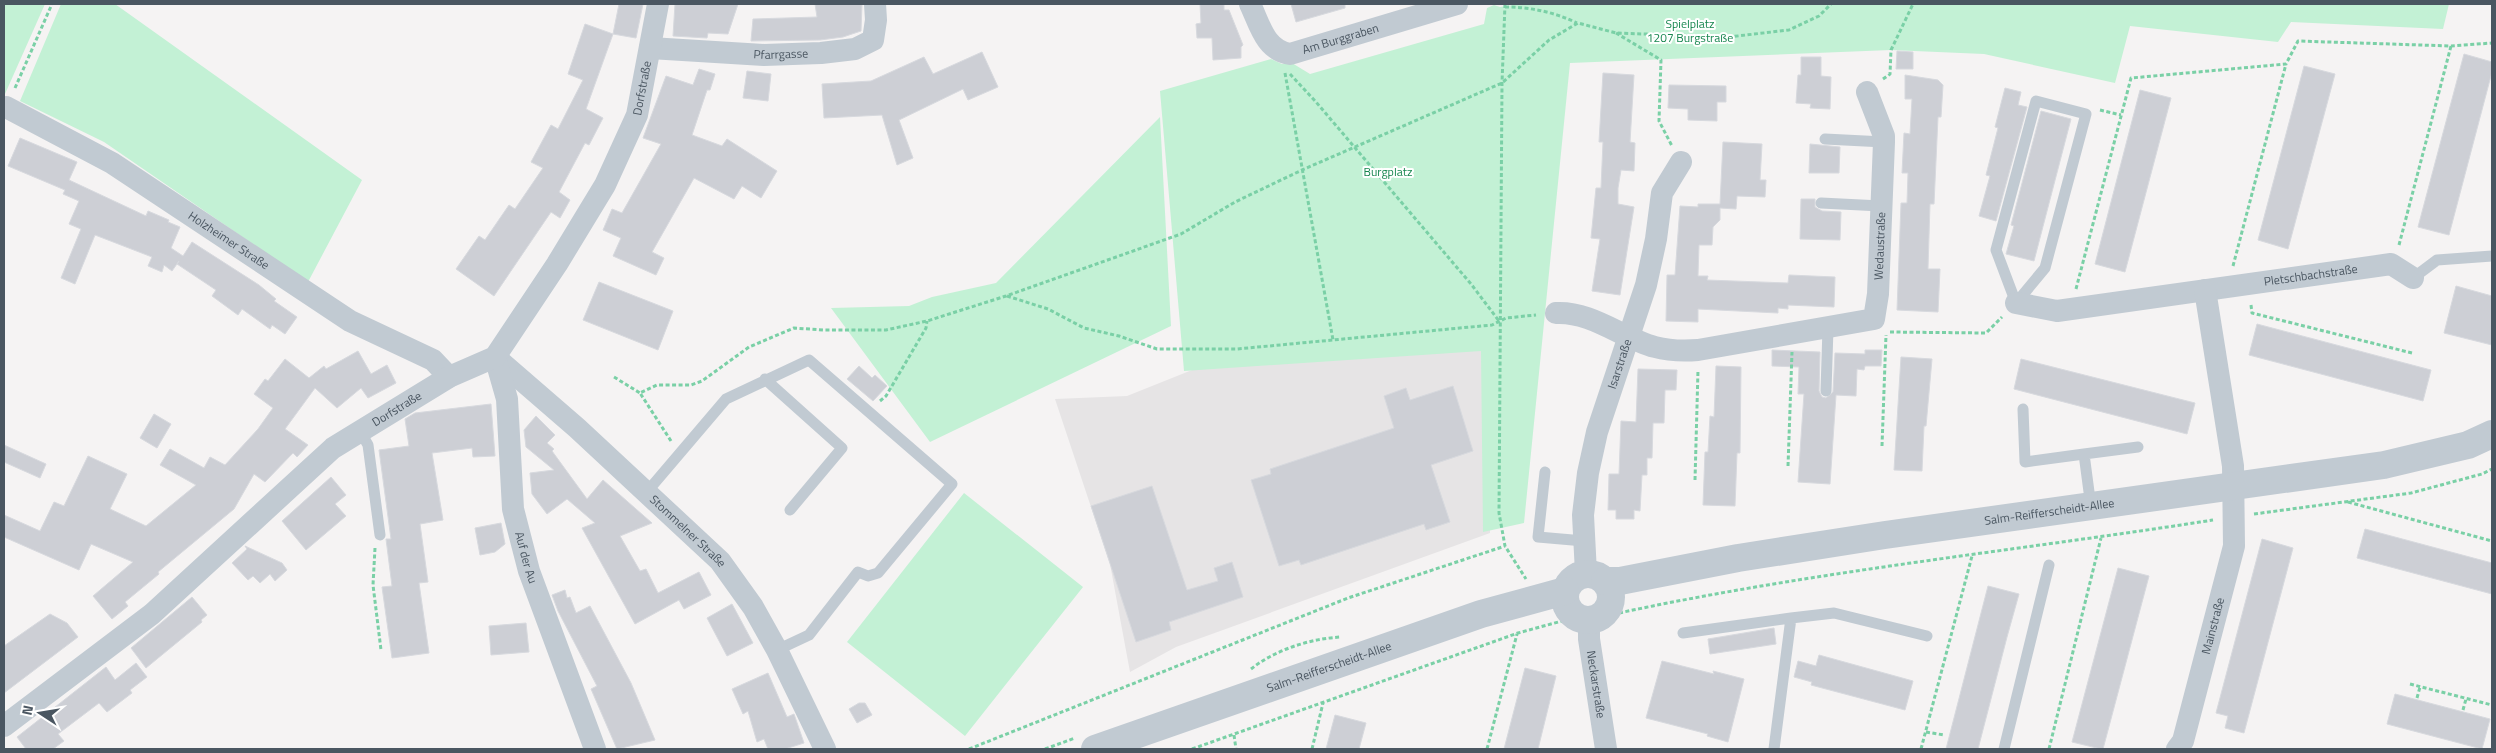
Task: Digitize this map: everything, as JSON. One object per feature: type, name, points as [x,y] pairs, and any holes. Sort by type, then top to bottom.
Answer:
[{"type":"street","name":"Dorfstraße","points":[[6,719],[152,614],[333,448],[449,377],[495,357],[558,264],[605,185],[637,115],[658,4]]},
{"type":"street","name":"Pfarrgasse","points":[[650,48],[764,55],[855,50],[873,40],[876,20],[875,4]]},
{"type":"street","name":"Am Burggraben","points":[[1250,4],[1270,46],[1281,52],[1287,61],[1457,4]]},
{"type":"street","name":"Wedaustraße","points":[[1556,313],[1576,314],[1629,337],[1675,351],[1698,350],[1874,319],[1878,294],[1884,136],[1867,92]]},
{"type":"street","name":"Holzheimer Straße","points":[[6,107],[112,163],[350,321],[433,360],[449,377]]},
{"type":"street","name":"Isarstraße","points":[[1605,592],[1584,541],[1583,515],[1590,464],[1604,409],[1646,285],[1656,238],[1662,193],[1681,162]]},
{"type":"street","points":[[2391,264],[2413,278]]},
{"type":"street","name":"Pletschbachstraße","points":[[2016,303],[2057,311],[2391,264]]},
{"type":"street","points":[[2205,290],[2233,466],[2234,501]]},
{"type":"street","name":"Stommelner Straße","points":[[495,357],[577,428],[720,561],[752,607],[777,650],[825,749]]},
{"type":"street","name":"Auf der Au","points":[[495,357],[507,400],[513,509],[526,562],[595,749]]},
{"type":"street","name":"Salm-Reifferscheidt-Allee","points":[[1605,592],[1620,581],[1738,558],[1885,535],[2091,507],[2234,501],[2468,445],[2492,434]]},
{"type":"street","name":"Salm-Reifferscheidt-Allee","points":[[1605,592],[1634,593],[1739,573],[1887,549],[2384,480],[2463,461],[2492,450]]},
{"type":"street","name":"Mainstraße","points":[[2177,749],[2183,741],[2234,546],[2234,501]]},
{"type":"street","points":[[1573,579],[1605,592],[1603,615],[1559,611],[1573,579]]},
{"type":"street","name":"Salm-Reifferscheidt-Allee","points":[[1095,749],[1313,671],[1482,614],[1559,611]]},
{"type":"street","name":"Salm-Reifferscheidt-Allee","points":[[1136,749],[1315,684],[1484,629],[1559,611]]},
{"type":"street","name":"Neckarstraße","points":[[1559,611],[1589,639],[1606,749]]},
{"type":"lane","points":[[2036,101],[2086,114],[2045,268],[2016,303],[1996,250],[2036,101]]},
{"type":"lane","points":[[1825,139],[1884,142]]},
{"type":"lane","points":[[1820,203],[1881,206]]},
{"type":"lane","points":[[2413,278],[2437,260],[2492,256]]},
{"type":"lane","points":[[1826,391],[1828,328]]},
{"type":"lane","points":[[646,493],[726,399],[765,379],[809,360],[952,484],[878,573],[868,576],[858,572],[809,635],[777,650]]},
{"type":"lane","points":[[765,379],[842,448],[790,510]]},
{"type":"lane","points":[[2023,409],[2025,462],[2138,447]]},
{"type":"lane","points":[[360,431],[368,445],[380,535]]},
{"type":"lane","points":[[2084,454],[2091,507]]},
{"type":"lane","points":[[1544,472],[1538,537],[1584,541]]},
{"type":"lane","points":[[2004,749],[2049,565]]},
{"type":"lane","points":[[1683,633],[1834,613],[1928,636]]},
{"type":"lane","points":[[1774,749],[1791,618]]},
{"type":"path","points":[[6,107],[52,4]]},
{"type":"path","points":[[1192,749],[1518,634],[1559,611],[1539,585],[1526,580],[1505,546],[1499,513],[1499,322],[1502,83],[1505,5],[1525,7],[1563,16],[1578,23],[1616,33],[1729,38],[1789,30],[1819,16],[1831,4]]},
{"type":"path","points":[[1867,92],[1890,74],[1891,50],[1913,4]]},
{"type":"path","points":[[640,393],[657,385],[691,385],[702,381],[748,347],[794,328],[886,330],[927,321],[1006,296],[1181,234],[1235,202],[1302,170],[1502,83],[1549,40],[1578,23]]},
{"type":"path","points":[[1616,33],[1661,60],[1658,121],[1681,162]]},
{"type":"path","points":[[2412,353],[2252,313],[2241,285],[2231,276],[2286,64],[2298,41],[2452,46],[2492,44]]},
{"type":"path","points":[[2391,264],[2396,254],[2452,46]]},
{"type":"path","points":[[1287,61],[1354,148],[1471,284],[1499,322]]},
{"type":"path","points":[[1287,61],[1302,170],[1333,340]]},
{"type":"path","points":[[2076,309],[2074,298],[2130,78],[2286,64]]},
{"type":"path","points":[[2086,114],[2097,109],[2121,115]]},
{"type":"path","points":[[1006,296],[1048,309],[1084,328],[1119,336],[1157,349],[1237,349],[1492,325],[1506,318],[1556,313]]},
{"type":"path","points":[[1882,446],[1886,332],[1986,333],[2016,303]]},
{"type":"path","points":[[869,412],[886,396],[926,328],[927,321]]},
{"type":"path","points":[[1788,466],[1793,334]]},
{"type":"path","points":[[1694,480],[1698,350]]},
{"type":"path","points":[[614,377],[640,393],[681,454]]},
{"type":"path","points":[[1605,592],[1688,598],[1793,580],[2101,538],[2234,501],[2346,502],[2411,493],[2492,470]]},
{"type":"path","points":[[2346,502],[2492,541]]},
{"type":"path","points":[[380,535],[374,536],[376,556],[373,585],[382,650]]},
{"type":"path","points":[[2049,749],[2101,538]]},
{"type":"path","points":[[969,749],[1348,598],[1505,546]]},
{"type":"path","points":[[1922,749],[1972,556]]},
{"type":"path","points":[[1487,749],[1518,634]]},
{"type":"path","points":[[2410,684],[2492,706]]},
{"type":"path","points":[[2417,698],[2420,687]]},
{"type":"path","points":[[2463,710],[2466,698]]},
{"type":"path","points":[[1312,749],[1323,703]]},
{"type":"path","points":[[1926,732],[1944,735]]},
{"type":"path","points":[[1234,735],[1236,749]]},
{"type":"shaded area","points":[[1491,332],[1490,533],[1176,647],[1130,672],[1110,564],[1055,399],[1127,396],[1197,368]]},
{"type":"green space","points":[[4,4],[45,4],[5,94],[4,93]]},
{"type":"green space","points":[[61,4],[115,4],[362,180],[308,282],[104,142],[20,101]]},
{"type":"green space","points":[[1520,4],[2449,4],[2443,29],[2291,22],[2278,42],[2130,26],[2115,83],[1984,54],[1891,50],[1570,63],[1524,523],[1483,532],[1481,351],[1184,371],[1160,91],[1271,59],[1282,64],[1292,63],[1310,74],[1484,24],[1487,8],[1494,5],[1500,7]]},
{"type":"green space","points":[[1160,117],[1171,326],[930,442],[831,308],[909,306],[932,297],[996,283]]},
{"type":"green space","points":[[964,493],[1083,587],[965,736],[847,642]]},
{"type":"building","points":[[619,4],[643,4],[636,38],[613,34]]},
{"type":"building","points":[[675,4],[738,4],[728,34],[708,33],[707,38],[673,36]]},
{"type":"building","points":[[815,4],[862,4],[861,31],[843,37],[820,40],[751,41],[753,19],[817,17]]},
{"type":"building","points":[[1200,4],[1224,4],[1224,10],[1229,10],[1243,45],[1241,47],[1241,58],[1213,60],[1212,38],[1197,38],[1196,24],[1201,23]]},
{"type":"building","points":[[1291,4],[1345,4],[1345,8],[1296,22]]},
{"type":"building","points":[[585,24],[613,34],[586,109],[603,118],[589,145],[585,143],[559,192],[570,200],[560,218],[551,212],[494,296],[456,269],[479,236],[485,240],[509,205],[515,209],[543,168],[531,162],[551,125],[558,129],[583,80],[568,74]]},
{"type":"building","points":[[1897,51],[1913,52],[1913,69],[1896,69]]},
{"type":"building","points":[[982,52],[998,87],[968,100],[963,89],[899,120],[913,158],[897,165],[882,115],[824,118],[822,84],[871,81],[924,57],[933,74]]},
{"type":"building","points":[[2464,54],[2492,62],[2492,72],[2449,235],[2418,227]]},
{"type":"building","points":[[1801,57],[1821,57],[1821,76],[1831,77],[1830,109],[1810,108],[1811,104],[1796,103],[1798,75],[1801,75]]},
{"type":"building","points":[[2304,66],[2335,74],[2288,249],[2258,240]]},
{"type":"building","points":[[699,69],[715,74],[710,90],[707,90],[692,135],[722,146],[727,139],[777,171],[761,198],[742,186],[734,199],[694,178],[652,252],[664,258],[656,275],[613,256],[621,238],[603,230],[612,209],[622,213],[661,144],[643,138],[666,76],[693,85]]},
{"type":"building","points":[[747,71],[771,74],[768,101],[743,98]]},
{"type":"building","points":[[1603,73],[1634,75],[1630,142],[1635,143],[1634,171],[1621,170],[1618,188],[1618,204],[1634,207],[1620,295],[1592,291],[1600,239],[1591,238],[1596,188],[1601,188],[1603,142],[1599,142]]},
{"type":"building","points":[[1905,75],[1938,80],[1943,85],[1941,117],[1938,117],[1934,204],[1930,204],[1928,269],[1940,269],[1938,312],[1897,310],[1901,203],[1907,203],[1908,173],[1902,173],[1904,133],[1910,134],[1912,99],[1905,99]]},
{"type":"building","points":[[1669,85],[1726,86],[1726,102],[1717,102],[1717,121],[1688,120],[1688,109],[1668,108]]},
{"type":"building","points":[[2005,88],[2021,92],[2018,105],[2027,107],[1996,221],[1979,216],[1990,176],[1986,175],[1998,128],[1995,127]]},
{"type":"building","points":[[2140,90],[2171,98],[2125,272],[2095,264]]},
{"type":"building","points":[[2041,111],[2071,119],[2034,261],[2006,254],[2014,226],[2011,225]]},
{"type":"building","points":[[20,138],[77,162],[69,180],[146,216],[148,211],[180,227],[171,248],[183,256],[192,242],[259,285],[276,299],[274,301],[297,317],[285,334],[272,325],[270,329],[242,309],[238,315],[212,296],[216,290],[177,264],[179,261],[172,271],[164,265],[162,272],[148,266],[152,257],[95,235],[75,284],[61,278],[81,229],[69,224],[79,201],[63,194],[65,190],[8,166]]},
{"type":"building","points":[[1723,142],[1762,144],[1760,180],[1766,180],[1765,197],[1737,196],[1736,209],[1720,208],[1720,220],[1713,227],[1712,245],[1699,245],[1698,276],[1708,276],[1707,280],[1788,283],[1789,275],[1835,277],[1834,307],[1788,305],[1788,309],[1778,308],[1778,313],[1698,309],[1698,322],[1666,321],[1667,275],[1675,275],[1680,206],[1698,207],[1698,204],[1720,204]]},
{"type":"building","points":[[1810,144],[1840,147],[1839,173],[1809,173]]},
{"type":"building","points":[[1801,199],[1815,199],[1815,207],[1822,211],[1841,212],[1840,240],[1800,239]]},
{"type":"building","points":[[599,282],[673,311],[658,350],[583,320]]},
{"type":"building","points":[[2456,286],[2492,296],[2492,345],[2444,333]]},
{"type":"building","points":[[2257,324],[2431,370],[2423,401],[2249,355]]},
{"type":"building","points":[[1772,350],[1820,352],[1819,391],[1822,397],[1826,398],[1833,392],[1835,353],[1865,354],[1865,350],[1882,350],[1881,366],[1865,366],[1864,370],[1857,369],[1856,396],[1836,395],[1830,484],[1798,482],[1804,394],[1798,394],[1799,367],[1772,366]]},
{"type":"building","points":[[358,351],[371,374],[387,365],[396,383],[368,398],[361,388],[337,408],[315,388],[285,429],[308,445],[297,457],[293,453],[265,482],[254,474],[234,509],[158,572],[159,574],[125,602],[128,606],[112,619],[93,596],[133,562],[91,544],[79,570],[4,537],[4,515],[40,531],[54,502],[64,506],[88,456],[127,474],[110,509],[146,526],[196,485],[160,465],[170,449],[204,468],[210,457],[225,465],[258,429],[273,408],[254,394],[265,379],[268,381],[285,359],[309,378],[324,366],[326,369]]},
{"type":"building","points":[[1901,357],[1932,359],[1926,426],[1924,426],[1922,471],[1894,470]]},
{"type":"building","points":[[2021,359],[2195,403],[2187,434],[2014,389]]},
{"type":"building","points":[[859,366],[872,378],[875,375],[887,386],[873,401],[847,379]]},
{"type":"building","points":[[1716,366],[1741,367],[1740,453],[1737,453],[1735,506],[1703,505],[1705,452],[1708,452],[1710,416],[1714,417]]},
{"type":"building","points":[[1638,369],[1677,370],[1676,390],[1665,390],[1664,423],[1653,423],[1652,458],[1647,458],[1647,475],[1642,475],[1640,511],[1634,510],[1634,519],[1616,519],[1616,510],[1608,510],[1609,474],[1619,474],[1621,421],[1636,422]]},
{"type":"building","points":[[1453,386],[1473,451],[1431,465],[1450,522],[1426,530],[1424,524],[1301,565],[1299,560],[1279,566],[1251,480],[1271,474],[1270,469],[1394,428],[1384,396],[1406,388],[1410,400]]},
{"type":"building","points":[[491,404],[495,456],[473,457],[472,448],[432,453],[443,520],[420,524],[428,582],[419,583],[429,653],[392,658],[382,587],[392,586],[386,539],[391,539],[379,450],[409,446],[405,419],[415,413]]},
{"type":"building","points":[[154,414],[171,424],[157,448],[140,438]]},
{"type":"building","points":[[536,416],[555,435],[547,443],[554,449],[552,451],[587,499],[603,480],[652,523],[620,536],[640,571],[646,569],[658,593],[699,572],[711,595],[684,609],[679,600],[635,624],[582,528],[595,523],[567,499],[547,514],[532,494],[530,473],[554,470],[526,447],[524,430]]},
{"type":"building","points":[[4,445],[46,464],[40,478],[4,462]]},
{"type":"building","points":[[331,477],[346,495],[335,504],[346,516],[306,550],[282,521]]},
{"type":"building","points":[[1152,486],[1187,590],[1218,581],[1214,568],[1232,562],[1243,597],[1169,622],[1171,630],[1136,642],[1091,506]]},
{"type":"building","points":[[501,523],[505,544],[495,552],[480,555],[475,528]]},
{"type":"building","points":[[2365,529],[2492,563],[2492,594],[2357,558]]},
{"type":"building","points":[[2262,539],[2293,548],[2244,733],[2225,728],[2228,716],[2216,713]]},
{"type":"building","points":[[245,546],[282,563],[287,570],[275,581],[270,574],[260,583],[253,576],[248,580],[232,563],[247,549]]},
{"type":"building","points":[[2118,568],[2149,576],[2103,749],[2101,749],[2072,742]]},
{"type":"building","points":[[1988,586],[2019,594],[1978,749],[1946,749]]},
{"type":"building","points":[[565,590],[567,598],[570,597],[576,613],[590,606],[631,683],[655,740],[617,749],[591,689],[597,686],[558,611],[552,595]]},
{"type":"building","points":[[192,597],[207,615],[201,620],[202,622],[146,668],[131,648]]},
{"type":"building","points":[[732,604],[753,643],[727,656],[707,618]]},
{"type":"building","points":[[50,614],[67,623],[78,637],[4,693],[4,646]]},
{"type":"building","points":[[526,623],[529,652],[491,655],[489,626]]},
{"type":"building","points":[[1774,628],[1776,644],[1710,654],[1708,639]]},
{"type":"building","points":[[1819,655],[1913,681],[1905,710],[1811,685],[1812,682],[1794,677],[1798,661],[1816,666]]},
{"type":"building","points":[[1662,661],[1714,674],[1713,671],[1744,679],[1728,742],[1707,736],[1708,734],[1646,718]]},
{"type":"building","points":[[136,663],[147,677],[130,690],[132,693],[107,712],[99,703],[58,734],[64,741],[53,749],[26,749],[17,737],[106,667],[115,680]]},
{"type":"building","points":[[1525,668],[1556,676],[1538,749],[1504,749]]},
{"type":"building","points":[[768,673],[787,717],[794,714],[804,743],[785,749],[768,749],[764,739],[757,742],[748,711],[743,714],[732,689]]},
{"type":"building","points":[[2395,694],[2490,719],[2482,749],[2387,724]]},
{"type":"building","points":[[859,703],[865,703],[872,715],[857,723],[849,709]]},
{"type":"building","points":[[1335,715],[1366,723],[1359,749],[1326,749]]},
{"type":"park label","name":"Spielplatz 1207 Burgstraße","points":[[1690,31]]},
{"type":"park label","name":"Burgplatz","points":[[1388,172]]}]
